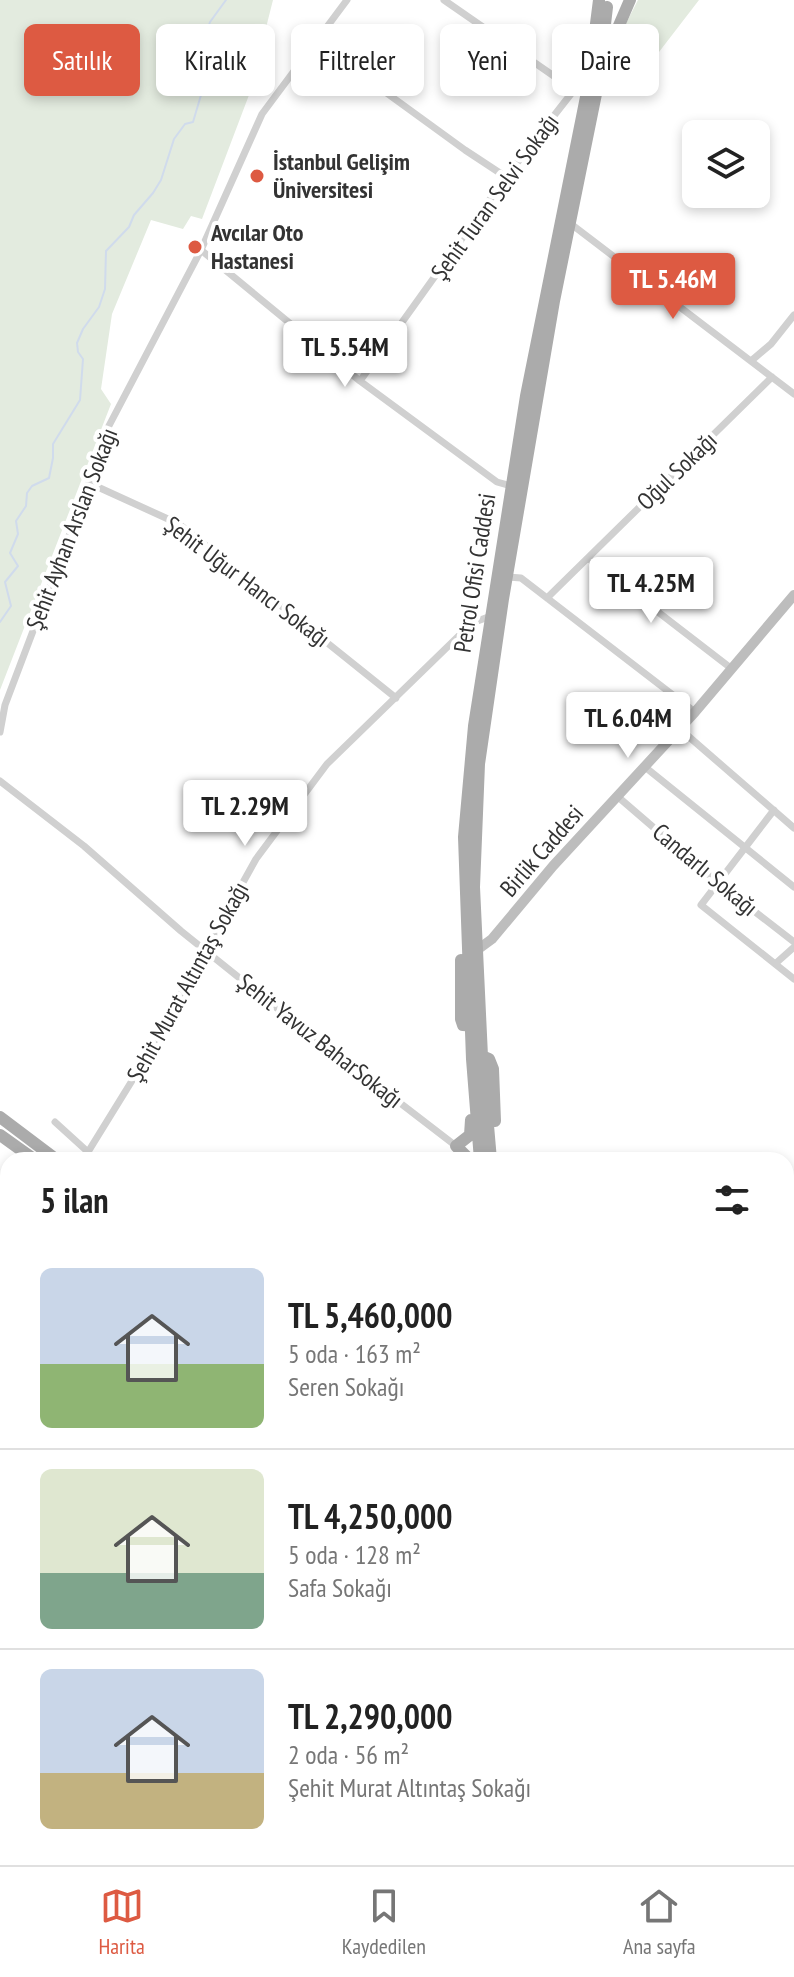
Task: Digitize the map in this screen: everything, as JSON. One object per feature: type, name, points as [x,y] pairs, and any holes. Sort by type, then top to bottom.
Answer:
[{"type":"main road","points":[[591,0],[591,24]]},
{"type":"main road","name":"Petrol Ofisi Caddesi","points":[[596,24],[599,0]]},
{"type":"main road","name":"Petrol Ofisi Caddesi","points":[[601,24],[607,0]]},
{"type":"main road","points":[[619,24],[630,0]]},
{"type":"main road","name":"Petrol Ofisi Caddesi","points":[[480,1152],[474,863],[479,764],[511,486],[585,96]]},
{"type":"main road","name":"Petrol Ofisi Caddesi","points":[[476,1026],[463,1025],[461,1019],[461,898],[472,742],[491,616],[502,576],[571,224],[586,96]]},
{"type":"main road","points":[[462,1152],[456,1146],[466,1140],[472,1129],[467,1070],[477,1058],[489,1059],[493,1069],[493,1152]]},
{"type":"main road","points":[[0,1117],[46,1152]]},
{"type":"main road","points":[[0,1135],[24,1152]]},
{"type":"street","name":"Şehit Ayhan Arslan Sokağı","points":[[328,24],[347,0]]},
{"type":"street","points":[[444,0],[552,66]]},
{"type":"street","points":[[455,8],[461,0]]},
{"type":"street","name":"Şehit Ayhan Arslan Sokağı","points":[[0,732],[5,705],[89,483],[101,441],[201,250],[262,114],[291,74]]},
{"type":"street","points":[[391,96],[506,177]]},
{"type":"street","name":"Şehit Turan Selvi Sokağı","points":[[360,381],[506,177],[579,96]]},
{"type":"street","points":[[571,224],[794,394]]},
{"type":"street","points":[[201,250],[360,381],[497,482],[511,486]]},
{"type":"street","points":[[751,361],[771,344],[794,315]]},
{"type":"street","name":"Oğul Sokağı","points":[[547,598],[772,377]]},
{"type":"street","name":"Şehit Uğur Hancı Sokağı","points":[[89,483],[179,524],[396,698]]},
{"type":"street","points":[[588,558],[732,669]]},
{"type":"street","points":[[502,576],[521,578],[695,712]]},
{"type":"street","name":"Birlik Caddesi","points":[[477,950],[492,939],[680,729],[794,595]]},
{"type":"street","name":"Şehit Murat Altıntaş Sokağı","points":[[55,1122],[88,1152],[138,1071],[269,840],[327,764],[472,623],[491,616]]},
{"type":"street","points":[[680,729],[794,828]]},
{"type":"street","points":[[645,767],[794,887]]},
{"type":"street","name":"Şehit Yavuz BaharSokağı","points":[[0,781],[84,846],[206,951],[381,1091],[456,1146]]},
{"type":"street","name":"Candarlı Sokağı","points":[[617,796],[794,944]]},
{"type":"street","points":[[774,810],[701,905],[794,979]]},
{"type":"street","points":[[775,964],[794,944]]},
{"type":"shaded area","points":[[0,0],[273,0],[267,24],[156,24],[156,96],[249,96],[202,219],[191,216],[183,229],[151,220],[112,314],[101,389],[111,404],[0,690]]},
{"type":"shaded area","points":[[638,0],[699,0],[659,52],[659,24],[626,24]]},
{"type":"waterway","points":[[0,622],[11,606],[5,582],[18,566],[10,553],[18,534],[16,521],[26,506],[27,493],[32,486],[49,478],[53,444],[80,400],[83,359],[77,343],[99,307],[105,289],[106,251],[129,227],[134,215],[153,193],[161,180],[174,139],[185,124],[193,122],[208,61],[207,31],[226,0]]},
{"type":"place","name":"İstanbul Gelişim Üniversitesi","points":[[257,176]]},
{"type":"place","name":"Avcılar Oto Hastanesi","points":[[195,247]]}]
